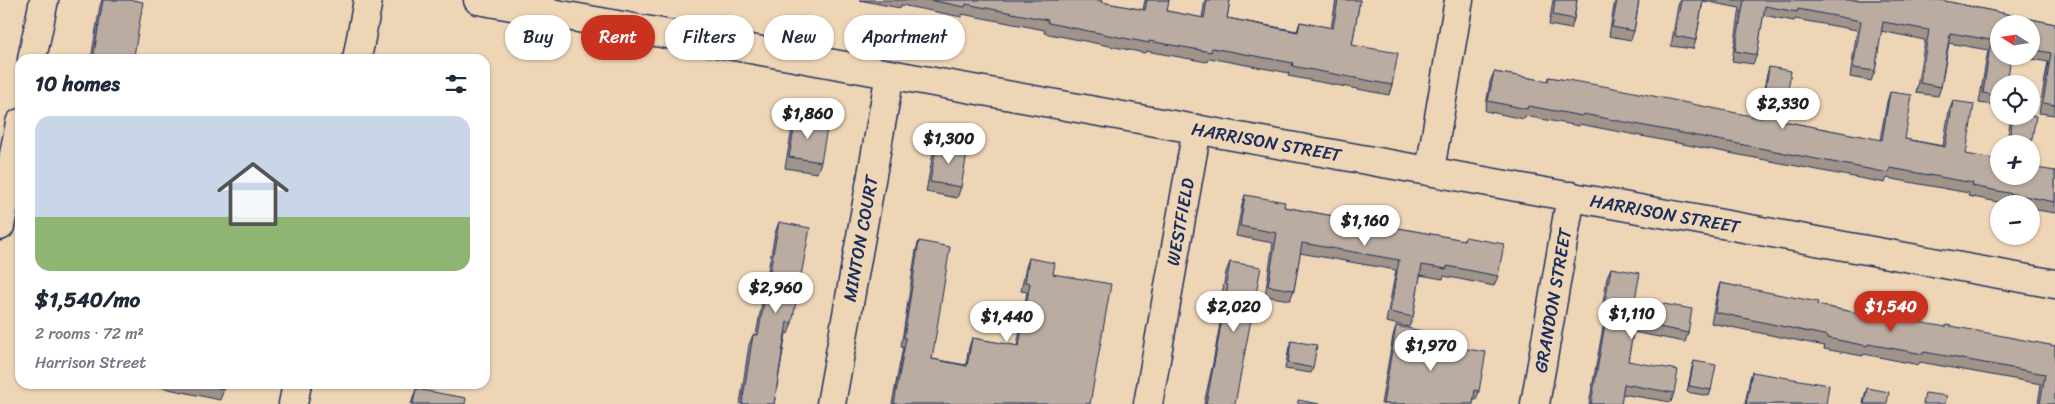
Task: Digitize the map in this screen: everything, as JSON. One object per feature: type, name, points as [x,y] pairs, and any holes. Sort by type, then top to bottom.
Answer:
[{"type":"street","points":[[33,54],[44,0]]},
{"type":"street","points":[[358,54],[368,0]]},
{"type":"street","name":"HARRISON STREET","points":[[478,0],[2055,284]]},
{"type":"street","points":[[1430,170],[1459,0]]},
{"type":"street","name":"MINTON COURT","points":[[830,404],[890,74]]},
{"type":"street","name":"WESTFIELD","points":[[1148,404],[1197,129]]},
{"type":"street","points":[[0,226],[15,149]]},
{"type":"street","name":"GRANDON STREET","points":[[1534,404],[1571,196]]},
{"type":"street","points":[[293,404],[296,389]]},
{"type":"building","points":[[103,0],[143,2],[134,54],[94,54]]},
{"type":"building","points":[[929,0],[1101,0],[1101,2],[1145,10],[1147,0],[1169,0],[1167,11],[1204,18],[1207,0],[1230,0],[1227,18],[1298,32],[1300,22],[1333,28],[1338,0],[1360,0],[1352,45],[1398,53],[1392,85],[1292,66],[1293,63],[1212,48],[1211,52],[1149,41],[1149,43],[1048,23],[1048,20],[966,4],[965,7]]},
{"type":"building","points":[[1555,0],[1577,0],[1574,19],[1553,15]]},
{"type":"building","points":[[1617,0],[1639,0],[1634,31],[1612,27]]},
{"type":"building","points":[[1681,0],[1703,0],[1696,40],[1675,36]]},
{"type":"building","points":[[1744,0],[1940,0],[2012,15],[1990,15],[1990,40],[1950,33],[1941,87],[1920,83],[1929,30],[1883,22],[1875,71],[1853,68],[1861,21],[1798,9],[1797,12],[1765,6],[1757,55],[1735,51]]},
{"type":"building","points":[[2040,21],[2055,24],[2055,105],[2043,103],[2051,53],[2040,51]]},
{"type":"building","points":[[1990,47],[1990,65],[2010,65],[2008,75],[1990,75],[1990,94],[1983,93]]},
{"type":"building","points":[[1769,67],[1791,71],[1783,121],[1882,140],[1890,92],[1912,95],[1905,139],[1945,147],[1953,101],[1974,104],[1966,154],[1990,158],[1990,185],[2040,185],[2040,168],[2055,171],[2055,202],[2040,199],[2040,195],[2019,195],[1972,186],[1973,183],[1890,168],[1889,173],[1583,114],[1582,116],[1528,106],[1527,109],[1488,101],[1494,72],[1548,81],[1549,77],[1609,87],[1761,118]]},
{"type":"building","points":[[796,118],[828,123],[821,162],[789,157]]},
{"type":"building","points":[[2012,125],[2034,125],[2033,135],[2010,135]]},
{"type":"building","points":[[937,142],[968,148],[961,187],[930,182]]},
{"type":"building","points":[[1245,195],[1285,202],[1284,207],[1464,240],[1465,237],[1504,244],[1498,276],[1447,266],[1447,269],[1422,265],[1413,317],[1390,312],[1399,260],[1302,243],[1294,290],[1268,286],[1277,233],[1240,226]]},
{"type":"building","points":[[779,222],[810,228],[792,323],[787,322],[774,404],[742,404],[753,335],[758,335]]},
{"type":"building","points":[[919,241],[950,247],[932,359],[967,366],[972,338],[1019,346],[1030,283],[1025,282],[1029,258],[1055,263],[1053,274],[1111,284],[1090,404],[894,404],[906,338],[904,338]]},
{"type":"building","points":[[1230,262],[1261,267],[1235,404],[1206,404],[1228,285],[1226,284]]},
{"type":"building","points":[[1611,268],[1640,273],[1635,299],[1692,309],[1688,333],[1635,322],[1628,361],[1678,370],[1674,393],[1624,384],[1621,404],[1591,404],[1608,307],[1604,307]]},
{"type":"building","points":[[1720,283],[1818,302],[1817,305],[1889,319],[1889,317],[1946,327],[1946,325],[2055,346],[2055,404],[2040,404],[2045,374],[1924,352],[1923,354],[1868,344],[1867,346],[1715,312]]},
{"type":"building","points":[[1396,326],[1422,331],[1420,342],[1486,352],[1479,391],[1475,390],[1473,404],[1383,404]]},
{"type":"building","points":[[1291,341],[1317,345],[1313,368],[1288,363]]},
{"type":"building","points":[[1694,361],[1716,365],[1711,390],[1689,386]]},
{"type":"building","points":[[1752,372],[1829,385],[1826,404],[1746,404]]},
{"type":"building","points":[[1867,388],[1889,392],[1887,404],[1864,404]]},
{"type":"building","points":[[416,389],[466,398],[465,404],[413,404]]},
{"type":"building","points":[[1925,393],[1947,396],[1945,404],[1923,404]]},
{"type":"building","points":[[1298,400],[1319,404],[1298,404]]}]
